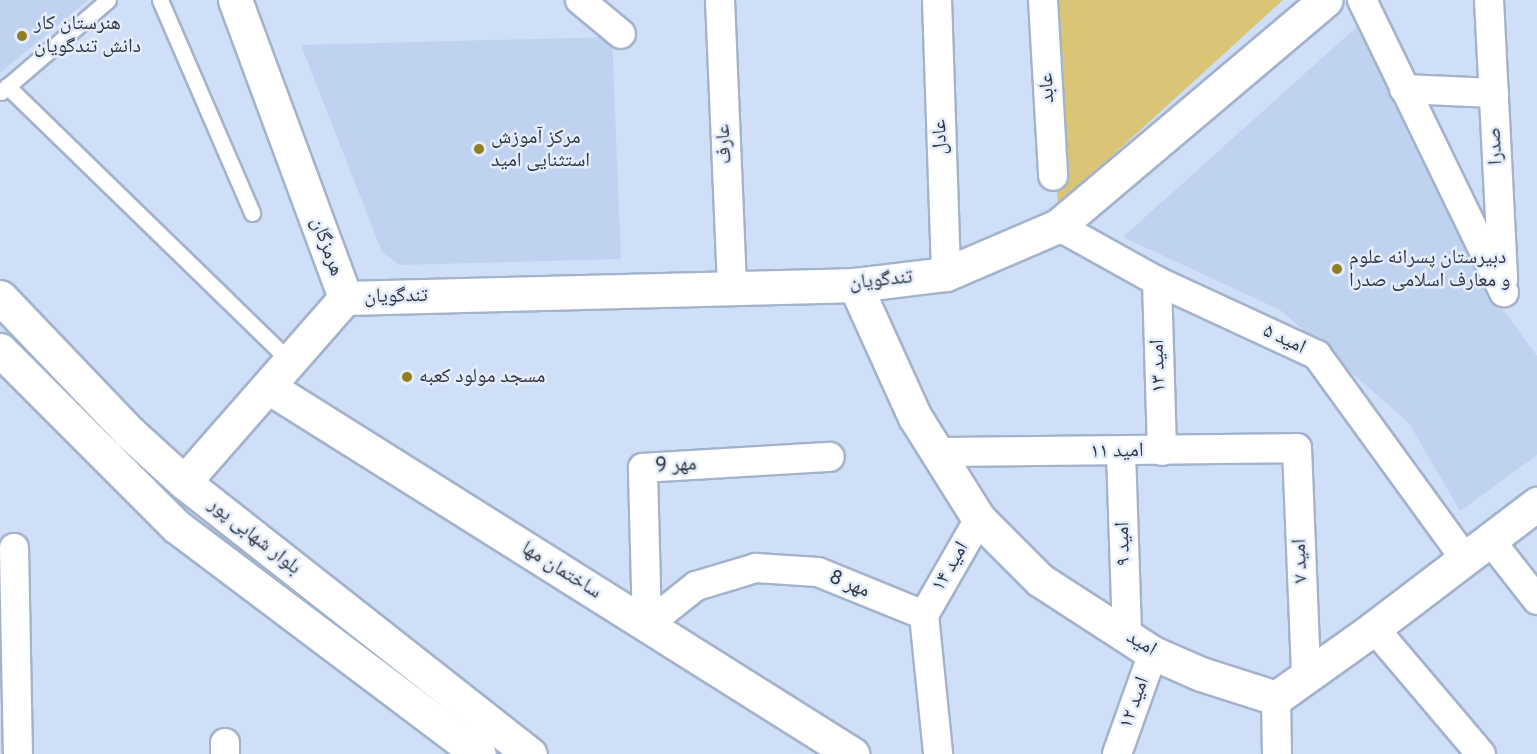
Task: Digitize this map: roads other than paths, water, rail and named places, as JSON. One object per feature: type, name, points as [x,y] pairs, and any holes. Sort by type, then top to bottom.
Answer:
[{"type":"street","name":"هرمزگان","points":[[184,482],[270,388],[345,298],[235,0]]},
{"type":"street","points":[[580,0],[621,34]]},
{"type":"street","name":"عارف","points":[[720,0],[732,289]]},
{"type":"street","name":"عادل","points":[[937,0],[946,274]]},
{"type":"street","name":"عابد","points":[[1043,0],[1053,176]]},
{"type":"street","name":"تندگویان","points":[[345,298],[855,285],[946,274],[1058,226],[1325,0]]},
{"type":"street","points":[[1362,0],[1404,89],[1494,93]]},
{"type":"street","name":"صدرا","points":[[1404,89],[1504,292],[1489,0]]},
{"type":"street","name":"امید ۵","points":[[1058,226],[1157,281],[1317,355],[1477,550],[1537,600]]},
{"type":"street","name":"امید ۱۳","points":[[1157,281],[1162,451]]},
{"type":"street","name":"امید","points":[[855,285],[915,417],[979,519],[1040,580],[1140,645],[1201,674],[1276,698]]},
{"type":"street","name":"بلوار شهابی پور","points":[[0,297],[129,432],[488,747]]},
{"type":"street","name":"بلوار شهابی پور","points":[[0,350],[176,525],[488,747],[530,754]]},
{"type":"street","name":"ساختمان مها","points":[[270,388],[852,754]]},
{"type":"street","name":"امید ۱۱","points":[[937,452],[1121,452],[1297,448]]},
{"type":"street","name":"امید ۷","points":[[1297,448],[1306,674]]},
{"type":"street","name":"امید ۹","points":[[1121,452],[1140,645]]},
{"type":"street","name":"مهر 9","points":[[647,625],[643,468],[830,457]]},
{"type":"street","points":[[1277,754],[1276,698],[1306,674],[1374,628],[1537,504]]},
{"type":"street","name":"امید ۱۴","points":[[924,615],[979,519]]},
{"type":"street","points":[[14,548],[18,754]]},
{"type":"street","name":"مهر 8","points":[[647,625],[696,586],[756,568],[818,572],[924,615]]},
{"type":"street","points":[[924,615],[938,754]]},
{"type":"street","points":[[1374,628],[1481,754]]},
{"type":"street","name":"امید ۱۲","points":[[1117,754],[1140,645]]},
{"type":"lane","points":[[108,0],[4,89],[291,362]]},
{"type":"lane","points":[[160,0],[252,213]]},
{"type":"place","name":"هنرستان کار دانش تندگویان","points":[[22,36]]},
{"type":"place","name":"مرکز آموزش استثنایی امید","points":[[479,149]]},
{"type":"place","name":"دبیرستان پسرانه علوم و معارف اسلامی صدرا","points":[[1337,269]]},
{"type":"place","name":"مسجد مولود کعبه","points":[[407,377]]}]
